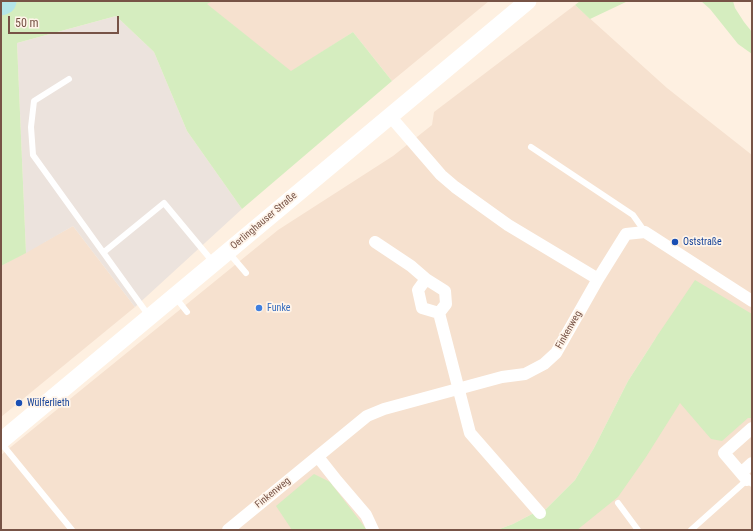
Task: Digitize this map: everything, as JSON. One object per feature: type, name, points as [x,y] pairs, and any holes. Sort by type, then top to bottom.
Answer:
[{"type":"main road","name":"Oerlinghauser Straße","points":[[1,442],[149,316],[214,264],[528,1]]},
{"type":"street","points":[[390,116],[441,175],[456,187],[508,224],[598,279],[626,234],[645,232],[752,301]]},
{"type":"street","points":[[375,242],[445,291],[446,304],[439,313]]},
{"type":"street","points":[[426,279],[418,290],[422,308],[439,313]]},
{"type":"street","name":"Finkenweg","points":[[228,530],[367,416],[384,409],[502,377],[525,374],[544,364],[556,353],[598,279]]},
{"type":"street","points":[[439,313],[460,389],[470,433],[540,514]]},
{"type":"street","points":[[747,479],[724,453],[752,428]]},
{"type":"street","points":[[318,457],[336,481],[366,515],[373,530]]},
{"type":"street","points":[[747,479],[752,463]]},
{"type":"lane","points":[[69,79],[34,101],[31,127],[33,155],[149,316]]},
{"type":"lane","points":[[531,147],[633,215],[645,232]]},
{"type":"lane","points":[[104,252],[164,203],[214,264]]},
{"type":"lane","points":[[228,251],[246,273]]},
{"type":"lane","points":[[174,296],[187,312]]},
{"type":"lane","points":[[1,442],[72,530]]},
{"type":"lane","points":[[691,530],[747,479]]},
{"type":"lane","points":[[618,503],[638,530]]},
{"type":"shaded area","points":[[213,1],[489,1],[392,81],[353,32],[291,72],[206,4]]},
{"type":"shaded area","points":[[575,5],[667,88],[752,155],[752,530],[547,530],[534,513],[513,524],[497,530],[1,530],[1,455],[278,230],[393,156],[432,125],[434,112]],"holes":[[[657,336],[556,523],[546,509],[575,480],[594,448],[628,381]]]},
{"type":"shaded area","points":[[116,16],[154,52],[187,131],[242,209],[135,307],[73,226],[26,253],[17,43]]},
{"type":"shaded area","points":[[73,226],[135,307],[1,417],[1,266]]},
{"type":"green space","points":[[1,1],[213,1],[207,4],[291,71],[353,32],[392,81],[242,209],[187,131],[154,52],[116,16],[17,43],[26,253],[1,266]]},
{"type":"green space","points":[[580,1],[628,1],[590,19],[575,5]]},
{"type":"green space","points":[[701,1],[733,1],[735,8],[752,32],[752,54],[738,44],[710,9]]},
{"type":"green space","points":[[695,280],[752,314],[752,418],[748,418],[722,441],[711,439],[680,403],[646,457],[618,497],[577,530],[497,530],[513,524],[534,513],[544,511],[575,480],[594,448],[628,381]]},
{"type":"green space","points":[[314,474],[330,482],[367,530],[292,530],[276,506]]},
{"type":"place","name":"Oststraße","points":[[675,242]]},
{"type":"place","name":"Funke","points":[[259,308]]},
{"type":"place","name":"Wülferlieth","points":[[19,403]]}]
